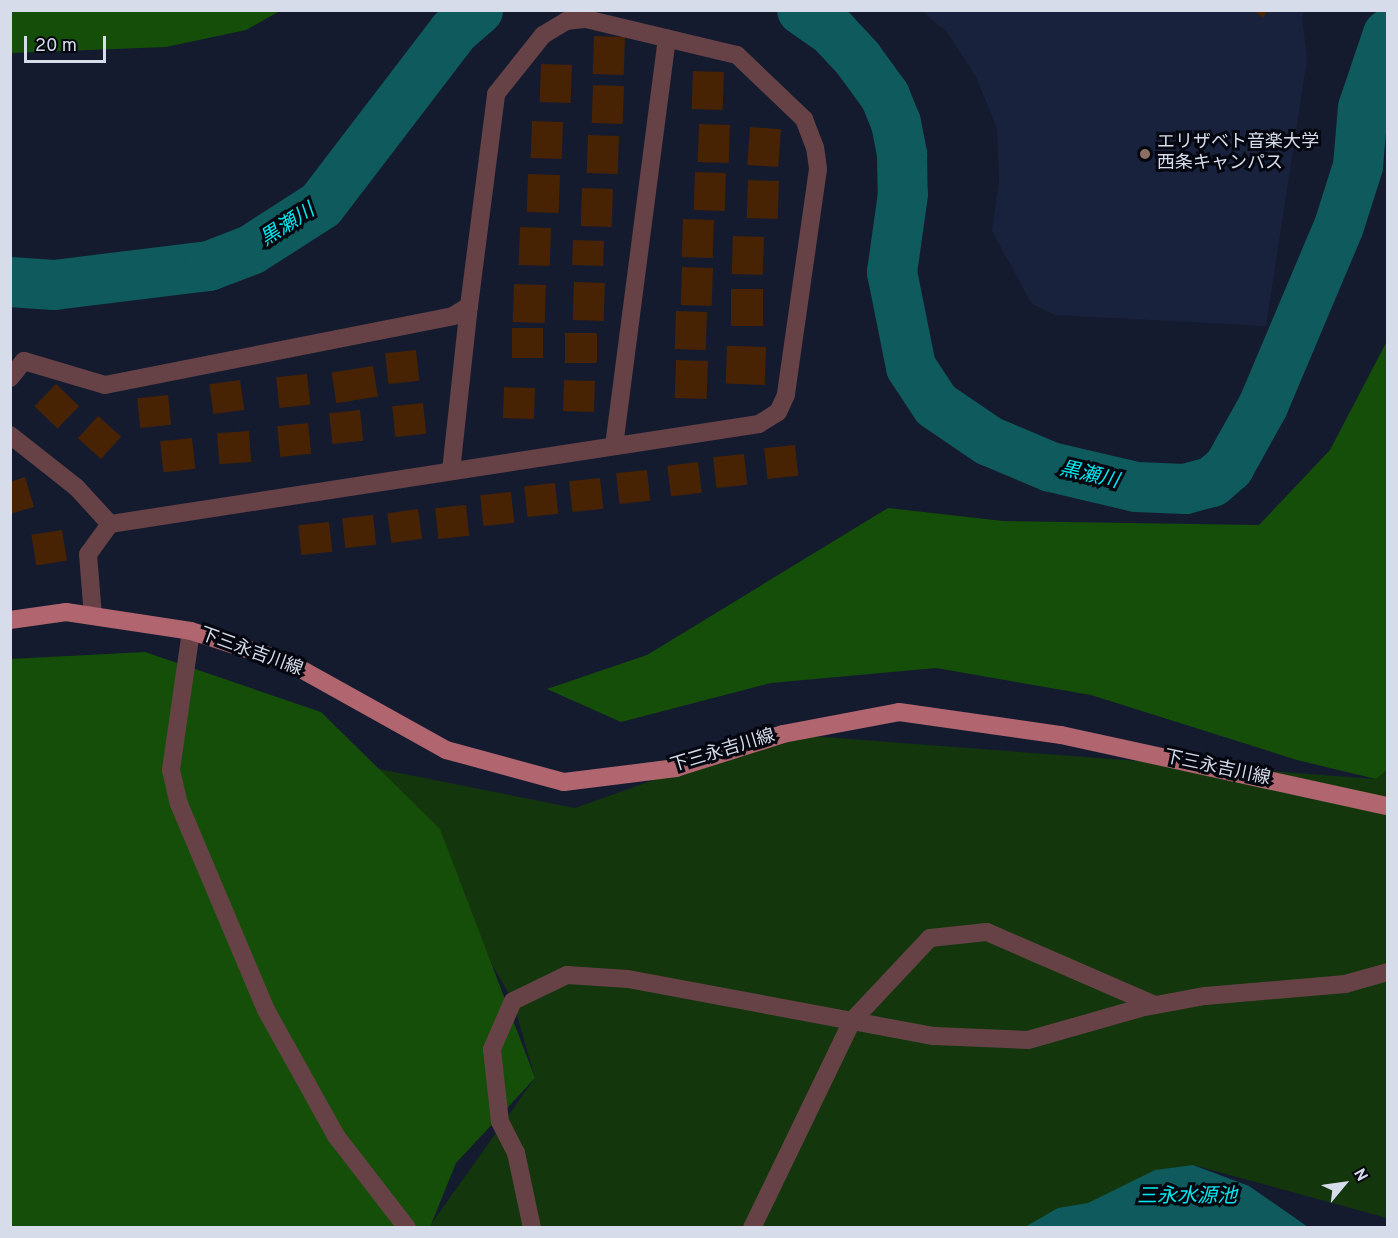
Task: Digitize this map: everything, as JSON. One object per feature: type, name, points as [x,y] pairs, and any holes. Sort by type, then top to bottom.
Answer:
[{"type":"main road","name":"下三永吉川線","points":[[10,620],[66,612],[191,631],[290,663],[446,750],[564,782],[676,768],[783,734],[899,712],[1061,735],[1388,806]]},
{"type":"street","points":[[93,616],[88,554],[110,524],[759,424],[778,412],[786,395],[818,169],[815,147],[804,119],[737,55],[586,19],[566,21],[543,35],[496,94],[451,471]]},
{"type":"street","points":[[614,446],[667,38]]},
{"type":"street","points":[[10,378],[24,361],[105,385],[453,316],[469,306]]},
{"type":"street","points":[[10,435],[77,488],[110,524]]},
{"type":"street","points":[[191,631],[171,770],[178,804],[266,1010],[336,1136],[406,1227]]},
{"type":"street","points":[[752,1227],[852,1021],[930,938],[987,933],[1155,1005]]},
{"type":"street","points":[[532,1227],[516,1153],[500,1122],[492,1049],[513,1001],[567,975],[608,978],[934,1036],[1028,1040],[1155,1005],[1205,996],[1344,984],[1388,972]]},
{"type":"shaded area","name":"エリザベト音楽大学 西条キャンパス","points":[[922,11],[1305,11],[1302,17],[1307,59],[1266,326],[1055,315],[1032,304],[992,231],[999,181],[997,128],[976,77],[947,32]]},
{"type":"shaded area","points":[[783,734],[1375,779],[1387,766],[1387,1218],[1193,1165],[1026,1227],[429,1227],[535,1078],[513,1001],[379,769],[575,808]]},
{"type":"green space","points":[[10,11],[280,11],[246,30],[166,47],[11,53]]},
{"type":"green space","points":[[1387,341],[1388,769],[1376,779],[1297,760],[1091,695],[936,668],[771,683],[621,722],[547,689],[647,655],[888,508],[1003,521],[1259,525],[1330,450]]},
{"type":"green space","points":[[145,652],[321,712],[440,829],[535,1078],[456,1163],[430,1227],[11,1227],[10,659]]},
{"type":"water","name":"三永水源池","points":[[1193,1165],[1249,1186],[1308,1227],[1025,1227],[1058,1208],[1088,1203],[1155,1170]]},
{"type":"building","points":[[1253,10],[1268,10],[1263,18]]},
{"type":"building","points":[[594,36],[625,37],[624,75],[593,74]]},
{"type":"building","points":[[541,64],[572,65],[571,103],[540,102]]},
{"type":"building","points":[[693,71],[724,72],[723,110],[692,109]]},
{"type":"building","points":[[593,85],[624,86],[623,124],[592,123]]},
{"type":"building","points":[[532,121],[563,122],[562,159],[531,158]]},
{"type":"building","points":[[699,124],[730,125],[729,163],[698,162]]},
{"type":"building","points":[[750,127],[781,129],[778,167],[747,165]]},
{"type":"building","points":[[588,135],[619,136],[618,174],[587,173]]},
{"type":"building","points":[[695,172],[726,173],[725,211],[694,210]]},
{"type":"building","points":[[528,174],[560,175],[559,213],[527,212]]},
{"type":"building","points":[[748,180],[779,181],[778,219],[747,218]]},
{"type":"building","points":[[582,188],[613,189],[612,227],[581,226]]},
{"type":"building","points":[[683,219],[714,220],[713,258],[682,257]]},
{"type":"building","points":[[520,227],[551,228],[550,266],[519,265]]},
{"type":"building","points":[[733,236],[764,237],[763,275],[732,274]]},
{"type":"building","points":[[573,240],[604,241],[603,266],[572,265]]},
{"type":"building","points":[[682,267],[713,268],[712,306],[681,305]]},
{"type":"building","points":[[574,282],[605,283],[604,321],[573,320]]},
{"type":"building","points":[[514,284],[546,285],[545,323],[513,322]]},
{"type":"building","points":[[731,289],[763,289],[763,326],[731,326]]},
{"type":"building","points":[[676,311],[707,312],[706,350],[675,349]]},
{"type":"building","points":[[512,328],[543,328],[543,358],[512,358]]},
{"type":"building","points":[[565,333],[597,333],[597,363],[565,363]]},
{"type":"building","points":[[727,346],[766,347],[765,385],[726,384]]},
{"type":"building","points":[[416,350],[419,381],[388,384],[385,353]]},
{"type":"building","points":[[676,360],[708,361],[707,399],[675,398]]},
{"type":"building","points":[[373,366],[378,397],[336,403],[332,373]]},
{"type":"building","points":[[307,374],[310,405],[279,408],[276,377]]},
{"type":"building","points":[[240,380],[244,410],[213,414],[209,384]]},
{"type":"building","points":[[564,380],[595,381],[594,412],[563,411]]},
{"type":"building","points":[[56,384],[79,406],[57,429],[34,406]]},
{"type":"building","points":[[504,387],[535,388],[534,419],[503,418]]},
{"type":"building","points":[[168,395],[171,425],[140,428],[137,398]]},
{"type":"building","points":[[423,403],[426,434],[395,437],[392,406]]},
{"type":"building","points":[[360,410],[363,441],[332,444],[329,413]]},
{"type":"building","points":[[98,416],[121,437],[101,459],[78,438]]},
{"type":"building","points":[[308,423],[311,454],[280,457],[277,426]]},
{"type":"building","points":[[249,431],[251,462],[219,464],[217,433]]},
{"type":"building","points":[[192,438],[195,469],[163,472],[160,441]]},
{"type":"building","points":[[795,445],[798,476],[767,479],[764,448]]},
{"type":"building","points":[[744,454],[747,485],[716,488],[713,457]]},
{"type":"building","points":[[698,462],[702,493],[671,497],[667,466]]},
{"type":"building","points":[[647,470],[650,501],[619,504],[616,473]]},
{"type":"building","points":[[25,477],[34,507],[10,514],[10,482]]},
{"type":"building","points":[[600,478],[603,509],[572,512],[569,481]]},
{"type":"building","points":[[555,483],[558,514],[527,517],[524,486]]},
{"type":"building","points":[[511,492],[514,523],[483,526],[480,495]]},
{"type":"building","points":[[466,505],[469,536],[438,539],[435,508]]},
{"type":"building","points":[[418,509],[422,539],[391,543],[387,513]]},
{"type":"building","points":[[373,515],[376,545],[345,548],[342,518]]},
{"type":"building","points":[[329,522],[332,552],[301,555],[298,525]]},
{"type":"building","points":[[62,530],[67,561],[36,565],[31,535]]},
{"type":"waterway","name":"黒瀬川","points":[[10,282],[54,285],[209,266],[251,250],[321,205],[454,31],[478,10]]},
{"type":"waterway","name":"黒瀬川","points":[[802,10],[833,32],[858,59],[885,96],[896,123],[902,155],[903,194],[892,272],[911,367],[936,405],[989,441],[1051,467],[1136,487],[1185,489],[1212,482],[1229,467],[1263,406],[1339,226],[1358,166],[1363,108],[1388,34]]},
{"type":"place","name":"エリザベト音楽大学 西条キャンパス","points":[[1145,154]]}]
